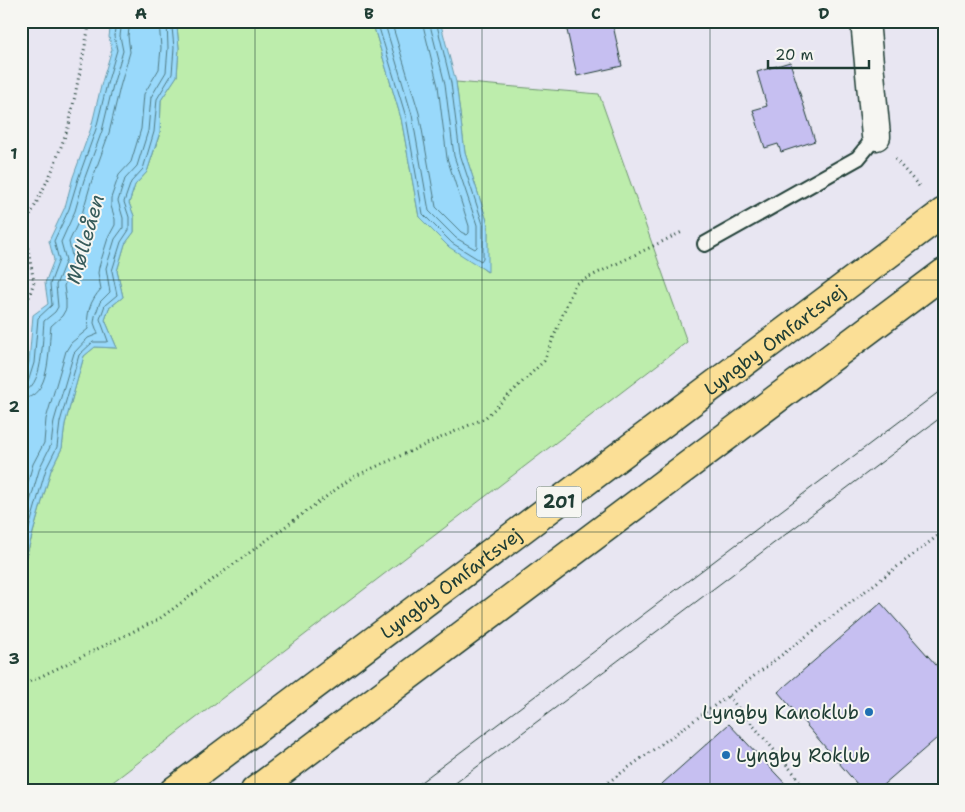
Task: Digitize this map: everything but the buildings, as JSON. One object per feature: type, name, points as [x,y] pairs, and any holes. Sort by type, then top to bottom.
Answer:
[{"type":"highway","name":"Lyngby Omfartsvej","points":[[174,791],[944,212]]},
{"type":"highway","name":"201","points":[[254,791],[944,273]]},
{"type":"street","points":[[865,21],[876,136]]},
{"type":"lane","points":[[705,244],[858,158],[876,136]]},
{"type":"path","points":[[21,321],[34,282],[24,228],[52,171],[69,125],[90,21]]},
{"type":"path","points":[[21,686],[159,618],[353,477],[485,418],[544,361],[575,284],[690,228]]},
{"type":"path","points":[[596,791],[728,696],[944,531]]},
{"type":"path","points":[[728,696],[809,791]]},
{"type":"green space","points":[[179,21],[372,21],[401,118],[419,217],[487,272],[488,224],[465,153],[456,82],[599,94],[687,342],[101,791],[21,791],[21,575],[51,470],[62,448],[65,424],[84,356],[95,347],[117,348],[105,320],[109,308],[123,297],[117,271],[125,244],[134,232],[134,216],[129,203],[135,185],[147,172],[160,133],[161,100],[177,76],[179,48],[177,26]]},
{"type":"water","name":"Mølleåen","points":[[111,21],[179,21],[177,26],[179,48],[177,76],[161,100],[160,132],[147,172],[135,185],[129,203],[134,216],[134,232],[125,244],[117,271],[123,297],[109,308],[105,320],[117,348],[95,347],[84,356],[65,424],[62,448],[51,470],[21,574],[21,387],[29,362],[33,315],[48,304],[45,283],[54,260],[49,241],[65,207],[73,177],[91,128],[112,49],[109,37]]},
{"type":"water","points":[[372,21],[440,21],[456,82],[465,153],[488,224],[488,272],[449,247],[419,217],[401,118]]},
{"type":"tram line","points":[[409,791],[944,388]]},
{"type":"tram line","points":[[445,791],[944,415]]},
{"type":"place","name":"Lyngby Kanoklub","points":[[869,712]]},
{"type":"place","name":"Lyngby Roklub","points":[[726,755]]}]
